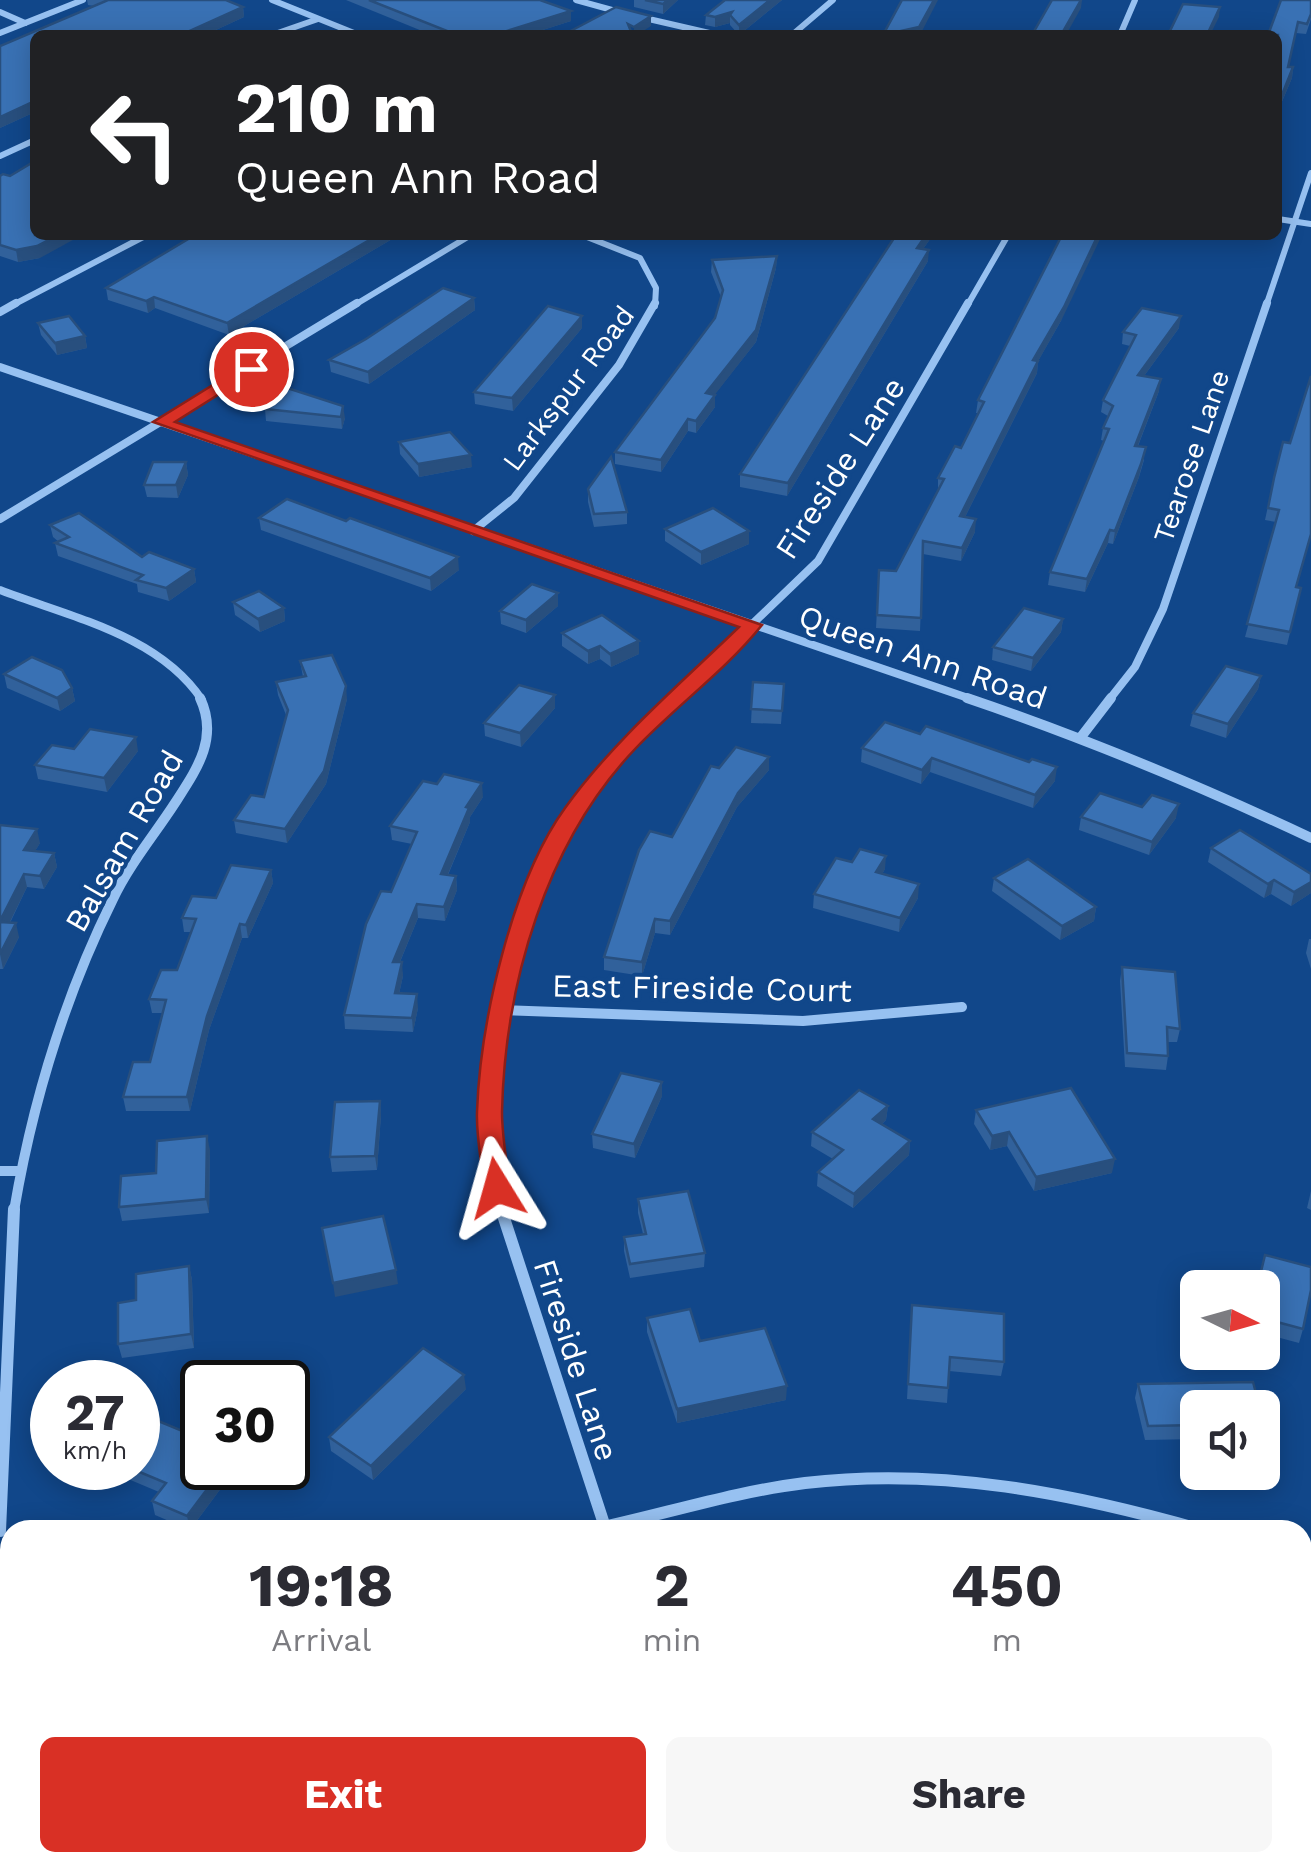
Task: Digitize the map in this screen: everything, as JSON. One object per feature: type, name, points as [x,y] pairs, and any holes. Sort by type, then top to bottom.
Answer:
[{"type":"street","points":[[0,33],[83,0]]},
{"type":"street","points":[[272,0],[346,30]]},
{"type":"street","points":[[576,0],[698,30]]},
{"type":"street","points":[[798,30],[834,0]]},
{"type":"street","points":[[1122,30],[1135,0]]},
{"type":"street","points":[[0,12],[24,23]]},
{"type":"street","points":[[287,30],[319,19]]},
{"type":"street","points":[[0,156],[30,142]]},
{"type":"street","name":"Tearose Lane","points":[[1081,737],[1135,668],[1163,609],[1311,173]]},
{"type":"street","points":[[1282,220],[1311,224]]},
{"type":"street","points":[[0,312],[137,240]]},
{"type":"street","points":[[0,519],[463,240]]},
{"type":"street","name":"Larkspur Road","points":[[473,531],[514,498],[619,366],[655,307],[656,288],[640,258],[600,240]]},
{"type":"street","name":"Fireside Lane","points":[[595,1520],[503,1219],[492,1157],[490,1114],[502,1010],[532,895],[572,813],[627,745],[818,561],[1005,240]]},
{"type":"street","name":"Queen Ann Road","points":[[0,367],[1081,737],[1214,792],[1311,838]]},
{"type":"street","name":"Balsam Road","points":[[0,590],[143,646],[170,663],[190,681],[203,702],[208,721],[208,738],[198,766],[114,896],[81,972],[27,1135],[13,1217],[0,1520]]},
{"type":"street","name":"East Fireside Court","points":[[502,1010],[803,1021],[962,1006]]},
{"type":"street","points":[[0,1171],[21,1171]]},
{"type":"street","points":[[634,1520],[800,1484],[848,1479],[979,1479],[1050,1489],[1165,1520]]},
{"type":"building","points":[[108,0],[226,0],[243,7],[192,30],[38,30]]},
{"type":"building","points":[[369,0],[540,0],[571,11],[510,30],[444,30]]},
{"type":"building","points":[[725,0],[770,0],[739,25],[730,15],[732,12],[715,17],[706,15]]},
{"type":"building","points":[[902,0],[934,0],[919,27],[886,30]]},
{"type":"building","points":[[1052,0],[1081,0],[1064,30],[1035,30]]},
{"type":"building","points":[[1281,0],[1311,0],[1307,24],[1298,22],[1288,67],[1293,67],[1282,95],[1282,30],[1270,30]]},
{"type":"building","points":[[1183,4],[1220,7],[1209,30],[1170,30]]},
{"type":"building","points":[[616,7],[651,16],[634,27],[628,24],[630,30],[572,30]]},
{"type":"building","points":[[30,33],[30,103],[0,117],[0,46]]},
{"type":"building","points":[[30,164],[30,240],[48,240],[37,246],[16,250],[0,245],[0,176],[10,176]]},
{"type":"building","points":[[187,240],[369,240],[227,323],[154,297],[146,301],[106,288]]},
{"type":"building","points":[[893,240],[923,240],[917,248],[929,250],[788,483],[740,474]]},
{"type":"building","points":[[1059,240],[1096,240],[1033,360],[1038,361],[960,516],[976,519],[962,548],[923,541],[921,618],[877,615],[879,570],[896,571],[944,479],[938,478],[955,446],[961,448],[984,402],[978,400]]},
{"type":"building","points":[[777,256],[756,330],[706,393],[715,395],[696,421],[688,419],[661,460],[615,452],[715,318],[723,290],[712,260]]},
{"type":"building","points":[[443,288],[474,298],[368,372],[329,360],[366,339]]},
{"type":"building","points":[[548,306],[582,316],[512,398],[474,392]]},
{"type":"building","points":[[1142,308],[1181,316],[1138,375],[1161,379],[1135,446],[1146,447],[1141,464],[1115,531],[1110,530],[1087,579],[1050,572],[1109,429],[1103,428],[1113,406],[1103,400],[1136,335],[1123,332]]},
{"type":"building","points":[[69,316],[85,336],[55,343],[38,323]]},
{"type":"building","points":[[1311,376],[1311,534],[1296,587],[1301,588],[1290,632],[1247,624],[1279,510],[1268,508],[1283,442],[1290,443]]},
{"type":"building","points":[[281,386],[343,406],[341,417],[265,409]]},
{"type":"building","points":[[450,432],[471,455],[418,464],[399,442]]},
{"type":"building","points":[[611,457],[627,512],[594,514],[588,489]]},
{"type":"building","points":[[153,462],[186,462],[176,485],[144,485]]},
{"type":"building","points":[[287,499],[458,557],[430,578],[259,518]]},
{"type":"building","points":[[713,508],[749,531],[701,552],[665,529]]},
{"type":"building","points":[[79,513],[142,557],[149,552],[194,569],[166,588],[136,580],[143,575],[55,543],[69,537],[50,525]]},
{"type":"building","points":[[532,584],[558,593],[526,620],[500,611]]},
{"type":"building","points":[[259,591],[284,608],[258,619],[233,602]]},
{"type":"building","points":[[1024,608],[1063,619],[1033,658],[993,647]]},
{"type":"building","points":[[602,615],[639,641],[610,654],[600,646],[588,651],[562,633]]},
{"type":"building","points":[[332,655],[346,686],[324,771],[285,829],[234,820],[251,795],[264,797],[288,710],[276,682],[306,676],[300,661]]},
{"type":"building","points":[[32,657],[62,670],[72,688],[57,698],[4,674]]},
{"type":"building","points":[[1226,666],[1261,676],[1228,724],[1193,713]]},
{"type":"building","points":[[753,682],[784,684],[782,711],[751,709]]},
{"type":"building","points":[[519,685],[555,695],[520,733],[484,723]]},
{"type":"building","points":[[885,722],[920,734],[926,726],[1029,762],[1032,759],[1057,767],[1035,795],[932,758],[922,770],[862,748]]},
{"type":"building","points":[[90,729],[136,737],[104,778],[35,765],[52,745],[74,749]]},
{"type":"building","points":[[736,747],[769,757],[738,793],[670,921],[655,919],[642,962],[604,957],[639,850],[650,831],[672,837],[711,766],[719,768]]},
{"type":"building","points":[[444,774],[482,783],[466,807],[469,808],[441,874],[456,876],[444,907],[417,904],[393,962],[402,962],[395,993],[417,994],[412,1018],[344,1015],[366,924],[381,891],[391,892],[417,832],[390,826],[423,781],[437,784]]},
{"type":"building","points":[[1100,793],[1142,807],[1152,795],[1179,804],[1152,842],[1081,817]]},
{"type":"building","points":[[0,825],[37,829],[24,850],[54,853],[40,876],[24,874],[0,921]]},
{"type":"building","points":[[1240,830],[1311,874],[1311,882],[1294,892],[1274,880],[1268,884],[1211,848]]},
{"type":"building","points":[[860,849],[886,856],[876,872],[919,884],[900,918],[814,894],[836,858],[852,862]]},
{"type":"building","points":[[1028,859],[1096,907],[1062,926],[994,878]]},
{"type":"building","points":[[231,865],[271,870],[246,925],[240,924],[207,1016],[187,1097],[123,1097],[133,1062],[150,1062],[166,1000],[149,999],[161,970],[177,970],[196,919],[182,918],[192,896],[216,898]]},
{"type":"building","points":[[0,922],[16,923],[0,954]]},
{"type":"building","points":[[1122,967],[1175,972],[1180,1029],[1167,1027],[1168,1056],[1127,1053]]},
{"type":"building","points":[[621,1073],[662,1082],[634,1144],[592,1134]]},
{"type":"building","points":[[1071,1088],[1115,1159],[1036,1177],[1009,1132],[992,1136],[976,1110]]},
{"type":"building","points":[[859,1090],[888,1106],[873,1119],[910,1141],[854,1194],[818,1172],[843,1150],[812,1132]]},
{"type":"building","points":[[380,1101],[375,1156],[330,1157],[335,1102]]},
{"type":"building","points":[[207,1136],[206,1199],[119,1207],[121,1176],[156,1173],[157,1141]]},
{"type":"building","points":[[688,1191],[705,1253],[630,1264],[624,1237],[646,1234],[638,1199]]},
{"type":"building","points":[[383,1216],[396,1270],[333,1283],[322,1228]]},
{"type":"building","points":[[1265,1255],[1311,1267],[1303,1329],[1280,1323],[1280,1270],[1261,1270]]},
{"type":"building","points":[[189,1266],[191,1334],[118,1344],[118,1303],[136,1300],[136,1274]]},
{"type":"building","points":[[912,1305],[1004,1314],[1004,1362],[950,1357],[948,1388],[908,1384]]},
{"type":"building","points":[[690,1309],[700,1341],[765,1328],[787,1386],[677,1409],[647,1318]]},
{"type":"building","points":[[423,1348],[464,1375],[371,1466],[329,1437]]},
{"type":"building","points":[[1253,1382],[1255,1390],[1180,1390],[1180,1425],[1148,1426],[1138,1384]]},
{"type":"building","points":[[160,1422],[180,1430],[180,1490],[206,1490],[187,1516],[152,1501],[166,1483],[160,1480]]},
{"type":"route","points":[[251,369],[161,422],[752,625],[627,745],[572,813],[532,895],[502,1010],[490,1114],[497,1188]]}]
